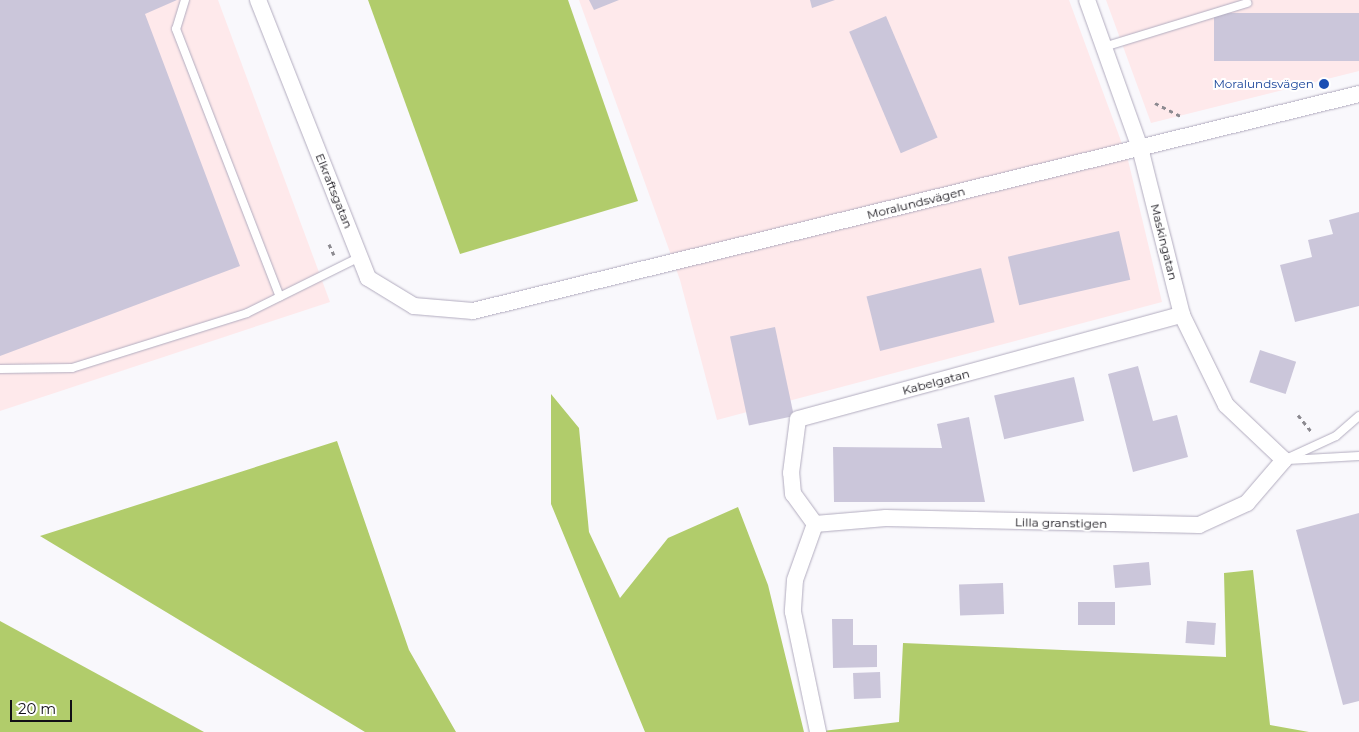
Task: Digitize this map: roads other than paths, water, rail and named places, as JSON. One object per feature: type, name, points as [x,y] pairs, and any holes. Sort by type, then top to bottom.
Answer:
[{"type":"street","name":"Elkraftsgatan","points":[[258,0],[368,278],[414,306],[473,311]]},
{"type":"street","name":"Maskingatan","points":[[1087,0],[1140,148],[1182,315],[1226,405],[1284,460]]},
{"type":"street","name":"Moralundsvägen","points":[[473,311],[1359,94]]},
{"type":"street","name":"Kabelgatan","points":[[815,524],[793,494],[791,473],[798,419],[1182,315]]},
{"type":"street","name":"Lilla granstigen","points":[[815,524],[886,518],[1199,525],[1247,503],[1284,460]]},
{"type":"street","points":[[815,524],[794,580],[794,612],[818,732]]},
{"type":"lane","points":[[185,0],[176,29],[280,297]]},
{"type":"lane","points":[[1104,47],[1247,3]]},
{"type":"lane","points":[[0,369],[72,368],[247,313],[360,257]]},
{"type":"lane","points":[[1284,460],[1320,444],[1359,416]]},
{"type":"lane","points":[[1284,460],[1359,456]]},
{"type":"place","name":"Moralundsvägen","points":[[1324,84]]}]
